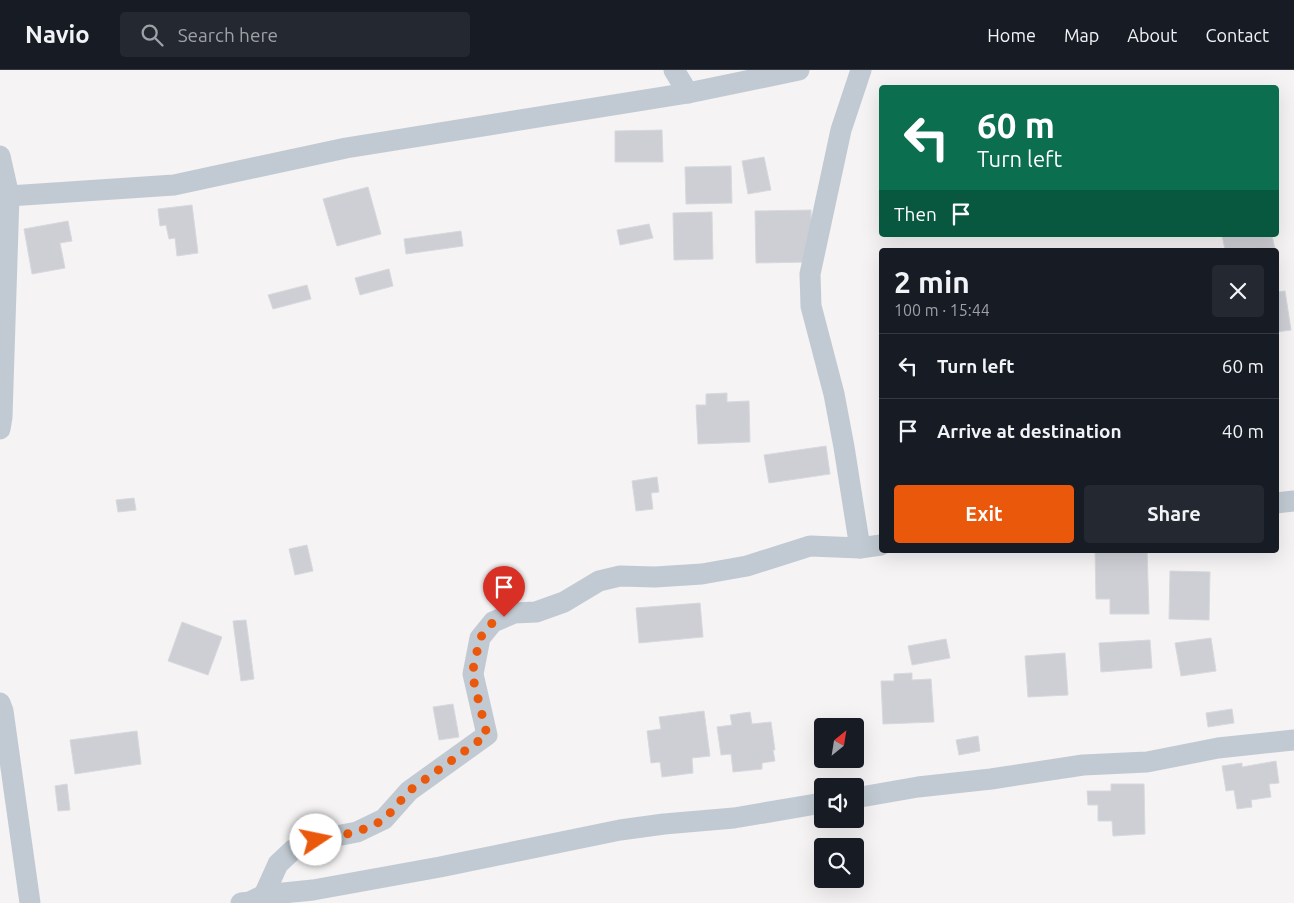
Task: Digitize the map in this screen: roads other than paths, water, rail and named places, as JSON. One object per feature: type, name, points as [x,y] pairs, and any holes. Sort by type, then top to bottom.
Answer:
[{"type":"street","points":[[674,70],[688,93]]},
{"type":"street","points":[[9,196],[174,184],[346,148],[688,93],[800,70]]},
{"type":"street","points":[[860,548],[834,394],[811,306],[810,274],[840,130],[861,70]]},
{"type":"street","points":[[0,156],[9,196],[2,417],[0,429]]},
{"type":"street","points":[[1279,503],[1294,501]]},
{"type":"street","points":[[264,896],[278,864],[294,849],[316,840],[357,832],[384,820],[409,791],[487,735],[472,674],[480,638],[493,622],[514,613],[536,612],[564,602],[599,581],[620,576],[655,577],[702,574],[747,566],[810,546],[860,548],[879,545]]},
{"type":"street","points":[[0,703],[3,711],[30,903]]},
{"type":"street","points":[[864,796],[918,787],[991,779],[1083,765],[1147,762],[1218,748],[1294,740]]},
{"type":"street","points":[[241,903],[250,902],[264,896],[313,890],[440,867],[620,830],[734,818],[814,804]]}]
